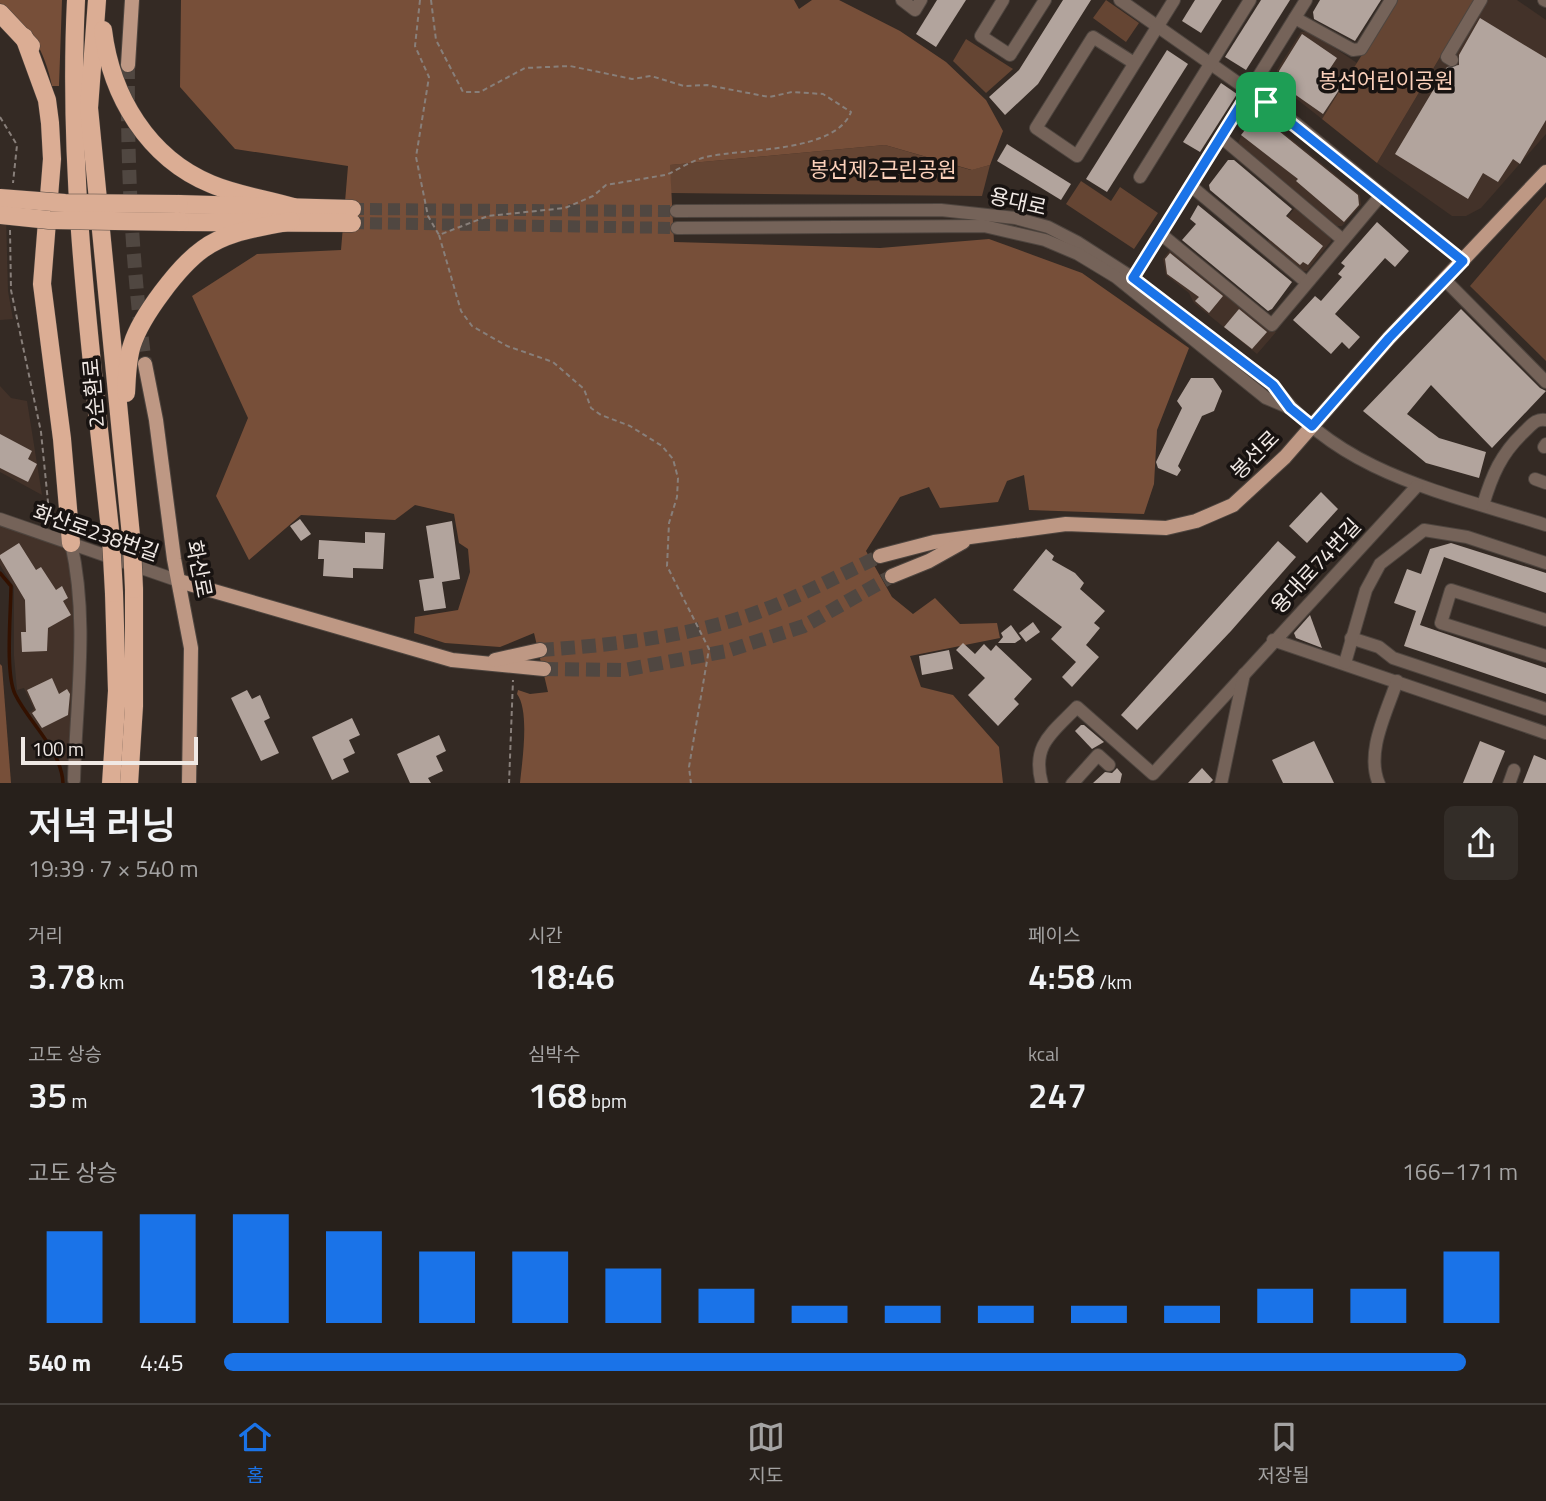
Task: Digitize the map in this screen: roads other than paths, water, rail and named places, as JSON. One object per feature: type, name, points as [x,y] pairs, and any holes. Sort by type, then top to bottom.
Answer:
[{"type":"highway","name":"2순환로","points":[[76,0],[74,145],[82,265],[111,539],[114,593],[117,691],[111,783]]},
{"type":"highway","name":"2순환로","points":[[97,0],[89,108],[134,589],[134,706],[129,783]]},
{"type":"highway","points":[[103,0],[106,52],[125,109],[158,149],[175,164],[209,184],[292,214]]},
{"type":"highway","points":[[0,13],[24,37],[42,61],[74,145]]},
{"type":"highway","points":[[24,37],[47,100],[50,122],[52,159],[42,284],[62,439],[71,543]]},
{"type":"highway","points":[[6,196],[179,213]]},
{"type":"highway","points":[[5,222],[179,213],[352,216]]},
{"type":"highway","points":[[127,505],[125,405],[133,342],[162,293],[204,248],[292,214]]},
{"type":"main road","points":[[128,65],[132,0]]},
{"type":"main road","name":"봉선로","points":[[880,556],[934,542],[1066,524],[1166,528],[1196,521],[1233,505],[1259,485],[1444,280],[1546,172]]},
{"type":"main road","name":"화산로","points":[[145,364],[191,648],[189,783]]},
{"type":"main road","points":[[892,576],[929,561],[967,539]]},
{"type":"main road","points":[[180,581],[452,660],[544,669]]},
{"type":"main road","points":[[486,662],[540,650]]},
{"type":"street","points":[[902,0],[915,10],[921,0]]},
{"type":"street","points":[[1003,0],[981,36],[1010,55],[1042,1]]},
{"type":"street","points":[[1120,0],[1250,90],[1463,261]]},
{"type":"street","points":[[1135,63],[1093,37],[1036,128],[1077,156],[1135,63],[1174,0]]},
{"type":"street","points":[[1140,177],[1250,0]]},
{"type":"street","points":[[1133,278],[1306,0]]},
{"type":"street","points":[[1295,18],[1353,50],[1362,49],[1391,0]]},
{"type":"street","points":[[1452,60],[1447,57],[1481,0]]},
{"type":"street","points":[[1222,138],[1343,240]]},
{"type":"street","points":[[1191,186],[1306,282]]},
{"type":"street","points":[[1161,234],[1272,325],[1382,194]]},
{"type":"street","name":"용대로","points":[[676,211],[839,209],[982,213],[1048,227],[1133,278],[1273,385],[1290,408],[1357,460],[1417,486],[1546,525]]},
{"type":"street","name":"용대로","points":[[677,228],[984,226],[1045,240],[1079,254],[1116,277],[1266,398],[1290,408]]},
{"type":"street","points":[[1444,280],[1546,382]]},
{"type":"street","points":[[1483,505],[1493,472],[1504,452],[1535,421],[1546,419]]},
{"type":"street","name":"용대로74번길","points":[[1042,783],[1037,766],[1042,744],[1076,707],[1153,774],[1417,486]]},
{"type":"street","name":"화산로238번길","points":[[0,519],[180,581]]},
{"type":"street","points":[[1345,663],[1366,590],[1380,564],[1424,530],[1467,537],[1546,563]]},
{"type":"street","points":[[71,543],[75,562],[82,662],[74,780]]},
{"type":"street","points":[[1546,620],[1451,590],[1441,623],[1546,656]]},
{"type":"street","points":[[1351,638],[1379,647],[1393,658],[1546,709]]},
{"type":"street","points":[[1273,640],[1546,733]]},
{"type":"street","points":[[1220,782],[1244,674]]},
{"type":"street","points":[[1379,783],[1373,770],[1377,742],[1397,681]]},
{"type":"street","points":[[1072,783],[1098,755],[1109,765]]},
{"type":"street","points":[[1509,783],[1514,770]]},
{"type":"waterway","points":[[0,573],[11,586],[9,657],[12,684],[21,705],[51,748],[63,783]]},
{"type":"tunnel","points":[[128,65],[131,215],[145,364]]},
{"type":"tunnel","points":[[352,209],[676,211]]},
{"type":"tunnel","points":[[352,223],[677,228]]},
{"type":"tunnel","points":[[540,650],[629,642],[738,619],[779,604],[880,556]]},
{"type":"tunnel","points":[[544,669],[624,670],[727,651],[804,626],[892,576]]},
{"type":"park label","name":"봉선어린이공원","points":[[1386,81]]},
{"type":"park label","name":"봉선제2근린공원","points":[[883,170]]}]
